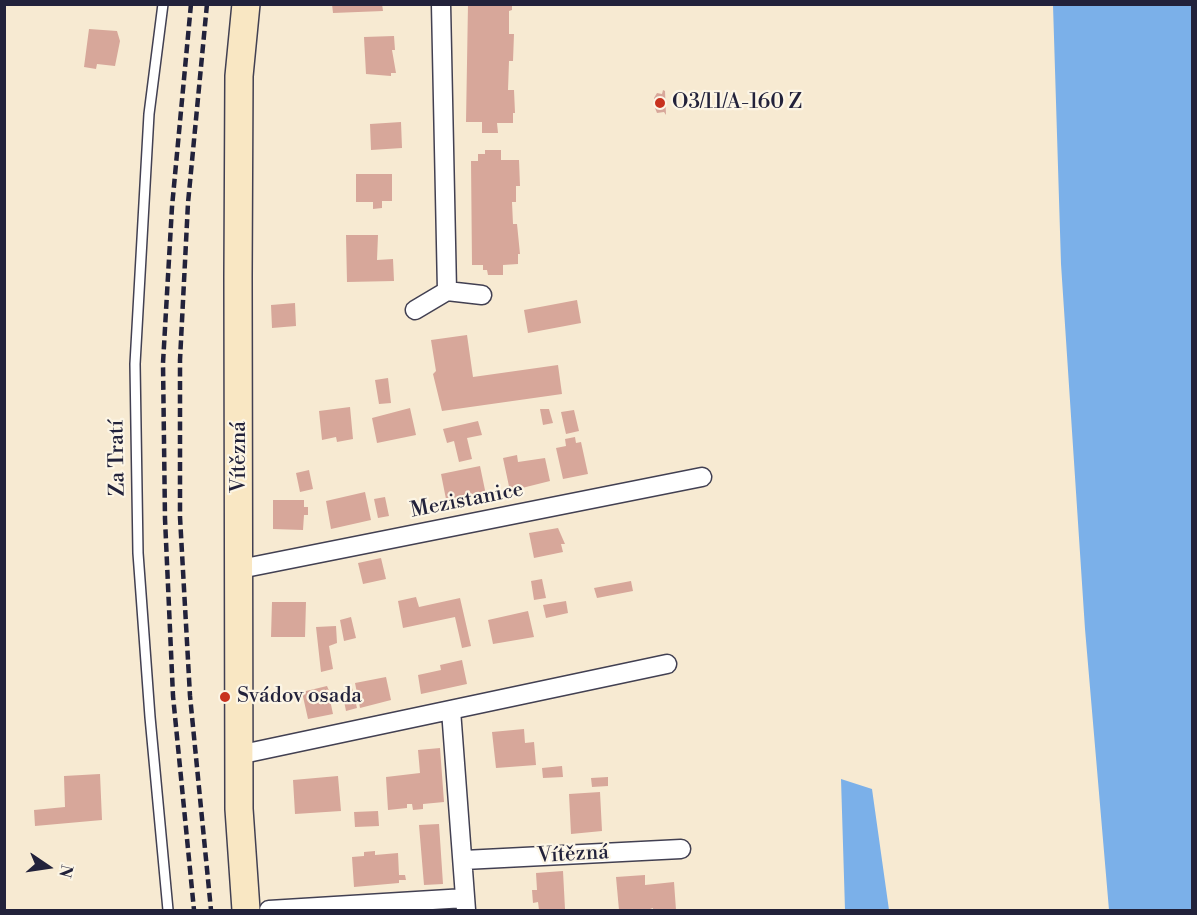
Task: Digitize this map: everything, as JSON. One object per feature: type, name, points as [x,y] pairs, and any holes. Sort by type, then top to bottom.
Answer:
[{"type":"main road","name":"Vítězná","points":[[246,4],[238,76],[240,569],[238,755],[246,910]]},
{"type":"street","points":[[441,4],[447,291]]},
{"type":"street","points":[[415,310],[447,291],[482,295]]},
{"type":"street","name":"Mezistanice","points":[[240,569],[702,477]]},
{"type":"street","points":[[238,755],[668,664]]},
{"type":"street","points":[[269,910],[466,904],[451,710]]},
{"type":"street","name":"Vítězná","points":[[464,860],[681,849]]},
{"type":"lane","name":"Za Tratí","points":[[163,4],[148,114],[135,364],[138,553],[168,910]]},
{"type":"water","points":[[1053,5],[1192,5],[1192,910],[1109,910],[1085,629],[1061,264]]},
{"type":"water","points":[[841,779],[872,789],[889,910],[845,910]]},
{"type":"building","points":[[332,4],[382,4],[383,11],[333,13]]},
{"type":"building","points":[[468,4],[512,4],[512,10],[509,11],[509,34],[514,34],[513,61],[509,61],[508,90],[514,90],[515,113],[513,113],[513,123],[497,123],[498,133],[482,133],[482,122],[466,122]]},
{"type":"building","points":[[89,29],[117,31],[120,41],[115,66],[97,64],[96,69],[84,67]]},
{"type":"building","points":[[394,36],[395,50],[392,50],[396,73],[391,73],[391,76],[366,74],[364,37]]},
{"type":"building","name":"O3/11/A-160 Z","points":[[663,90],[665,91],[666,115],[664,112],[657,113],[655,108],[654,98],[657,93],[662,94]]},
{"type":"building","points":[[401,122],[402,148],[371,150],[370,124]]},
{"type":"building","points":[[485,150],[501,150],[501,160],[519,160],[520,186],[516,186],[516,202],[512,202],[513,224],[517,224],[520,254],[518,254],[518,264],[503,265],[503,275],[488,275],[487,270],[483,270],[483,265],[472,265],[471,161],[478,161],[478,154],[485,154]]},
{"type":"building","points":[[356,174],[392,174],[392,201],[382,201],[382,208],[373,209],[373,202],[356,202]]},
{"type":"building","points":[[346,235],[378,235],[377,260],[393,259],[394,281],[347,282]]},
{"type":"building","points":[[577,300],[581,323],[528,333],[524,310]]},
{"type":"building","points":[[295,303],[296,326],[272,328],[271,305]]},
{"type":"building","points":[[467,335],[473,377],[558,365],[562,394],[442,411],[433,374],[436,371],[431,340]]},
{"type":"building","points":[[388,378],[391,403],[379,404],[375,380]]},
{"type":"building","points":[[350,407],[353,439],[337,442],[336,437],[322,440],[319,411]]},
{"type":"building","points":[[410,408],[416,435],[377,443],[372,418]]},
{"type":"building","points":[[540,409],[549,409],[553,423],[543,425]]},
{"type":"building","points":[[574,410],[579,431],[566,434],[561,412]]},
{"type":"building","points":[[478,421],[482,435],[467,438],[472,459],[459,462],[454,441],[447,443],[443,429]]},
{"type":"building","points":[[575,437],[576,443],[581,442],[588,474],[563,479],[556,448],[566,446],[565,439]]},
{"type":"building","points":[[517,455],[518,462],[545,458],[550,481],[510,491],[503,458]]},
{"type":"building","points":[[480,466],[486,495],[447,504],[441,474]]},
{"type":"building","points":[[309,470],[313,489],[300,492],[296,473]]},
{"type":"building","points":[[365,492],[371,520],[331,529],[326,501]]},
{"type":"building","points":[[385,497],[389,516],[378,518],[374,499]]},
{"type":"building","points":[[273,500],[304,500],[304,507],[308,507],[308,515],[304,515],[303,530],[273,529]]},
{"type":"building","points":[[558,528],[565,544],[561,544],[563,552],[534,558],[529,533]]},
{"type":"building","points":[[381,558],[386,579],[363,584],[358,563]]},
{"type":"building","points":[[542,579],[546,598],[534,600],[531,581]]},
{"type":"building","points":[[631,581],[633,591],[597,598],[594,588]]},
{"type":"building","points":[[416,597],[419,607],[460,598],[471,646],[462,648],[455,617],[403,628],[398,601]]},
{"type":"building","points":[[566,601],[568,613],[546,618],[543,605]]},
{"type":"building","points":[[272,602],[306,602],[305,637],[271,637]]},
{"type":"building","points":[[528,611],[534,637],[493,644],[488,620]]},
{"type":"building","points":[[351,617],[356,638],[344,641],[340,620]]},
{"type":"building","points":[[336,626],[337,643],[329,646],[333,669],[321,672],[316,627]]},
{"type":"building","points":[[462,660],[467,684],[421,694],[418,675],[441,670],[440,665]]},
{"type":"building","points":[[386,677],[391,700],[360,708],[355,683]]},
{"type":"building","points":[[327,686],[333,700],[330,700],[333,714],[308,719],[302,692]]},
{"type":"building","points":[[352,688],[357,708],[346,711],[342,691]]},
{"type":"building","points":[[524,729],[525,743],[534,742],[536,765],[496,768],[492,732]]},
{"type":"building","points":[[440,748],[444,802],[423,804],[423,809],[413,810],[412,804],[407,804],[407,808],[388,810],[386,777],[420,773],[418,750]]},
{"type":"building","points":[[562,766],[563,777],[543,778],[542,768]]},
{"type":"building","points":[[100,774],[102,820],[35,826],[34,810],[65,807],[64,776]]},
{"type":"building","points":[[338,776],[341,811],[295,814],[293,780]]},
{"type":"building","points":[[608,777],[608,786],[592,787],[591,778]]},
{"type":"building","points":[[600,792],[602,831],[571,834],[569,794]]},
{"type":"building","points":[[378,811],[379,826],[355,827],[354,812]]},
{"type":"building","points":[[439,824],[443,884],[424,885],[419,825]]},
{"type":"building","points":[[375,851],[375,855],[398,853],[399,875],[405,875],[406,880],[399,880],[399,883],[354,887],[352,857],[364,856],[364,852]]},
{"type":"building","points":[[563,871],[565,909],[539,910],[538,902],[533,903],[532,890],[537,890],[536,873]]},
{"type":"building","points":[[645,875],[645,885],[674,882],[676,910],[653,910],[653,908],[619,910],[616,877]]},
{"type":"railway","points":[[191,4],[172,207],[163,363],[165,519],[173,696],[194,910]]},
{"type":"railway","points":[[207,4],[188,203],[180,360],[180,517],[190,696],[211,910]]},
{"type":"place","name":"O3/11/A-160 Z","points":[[660,103]]},
{"type":"place","name":"Svádov osada","points":[[225,697]]}]
